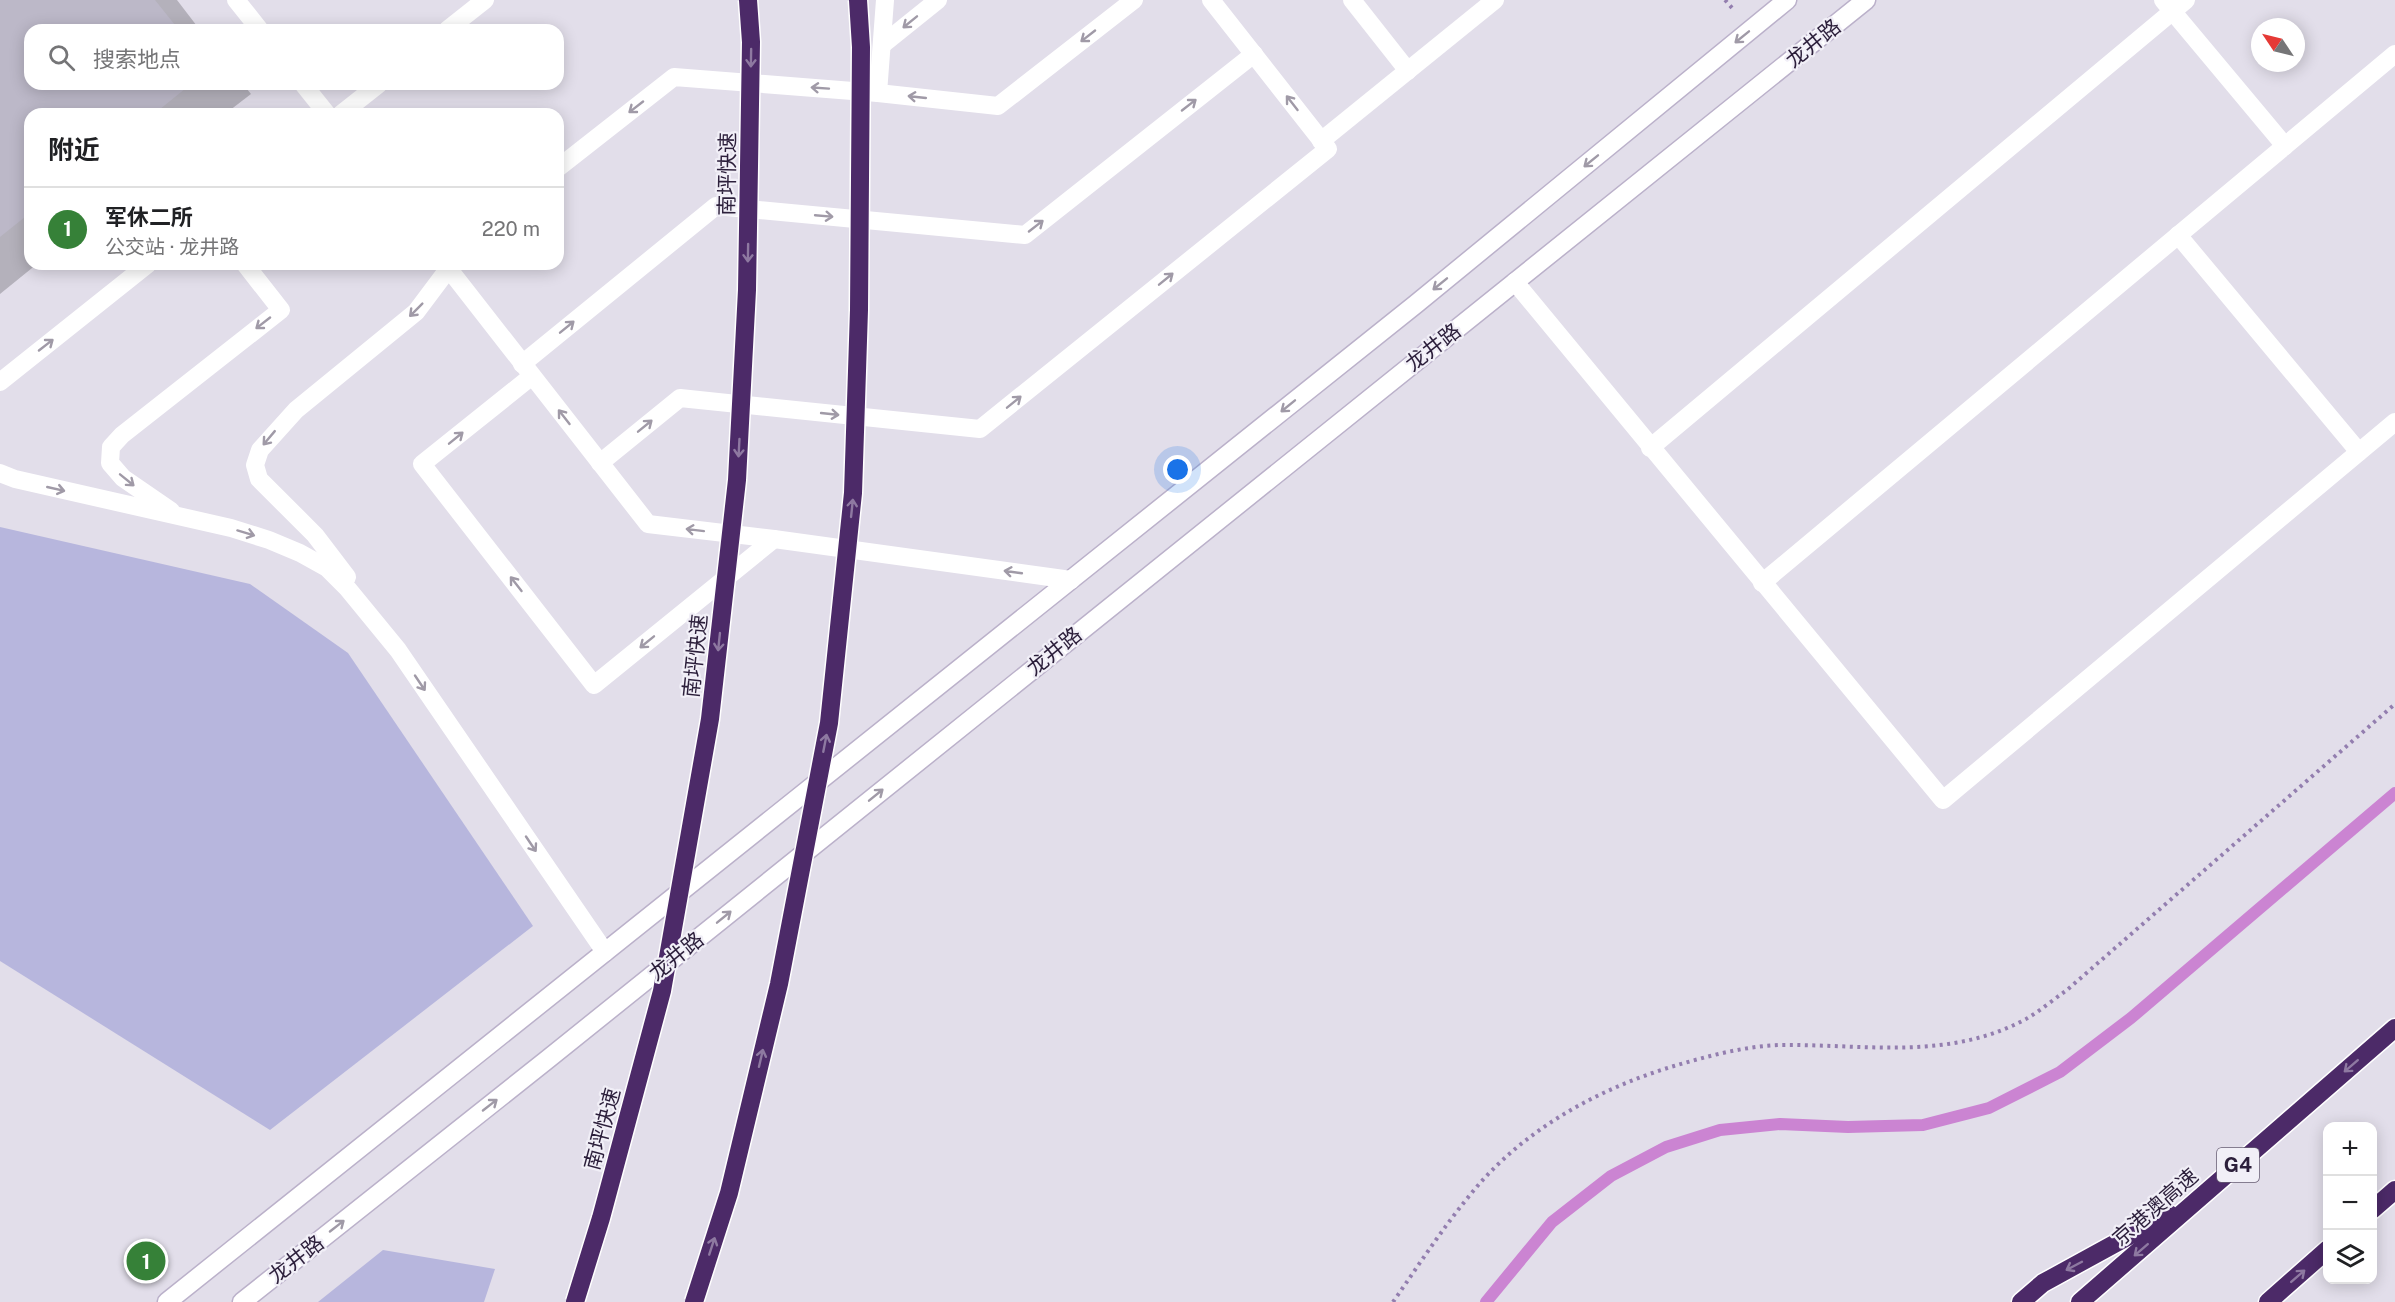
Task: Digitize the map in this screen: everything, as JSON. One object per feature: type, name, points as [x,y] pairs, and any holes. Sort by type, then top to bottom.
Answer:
[{"type":"highway","name":"南坪快速","points":[[575,1302],[601,1218],[662,991],[710,719],[737,480],[747,302],[751,42],[748,0]]},
{"type":"highway","points":[[694,1302],[729,1193],[779,984],[829,723],[854,494],[860,298],[861,47],[858,0]]},
{"type":"highway","name":"京港澳高速","points":[[2080,1302],[2395,1028]]},
{"type":"highway","points":[[2377,1206],[2395,1190]]},
{"type":"highway","points":[[2020,1302],[2043,1283],[2200,1198]]},
{"type":"highway","points":[[2268,1302],[2323,1253]]},
{"type":"street","points":[[236,0],[255,24]]},
{"type":"street","points":[[454,24],[484,0]]},
{"type":"street","points":[[878,93],[885,0]]},
{"type":"street","points":[[882,45],[938,0]]},
{"type":"street","points":[[564,163],[674,77],[878,93],[998,106],[1134,0]]},
{"type":"street","points":[[600,463],[680,398],[980,429],[1328,149],[1211,0]]},
{"type":"street","points":[[1352,0],[1408,70]]},
{"type":"street","points":[[1321,141],[1495,0]]},
{"type":"street","name":"龙井路","points":[[242,1302],[1866,0]]},
{"type":"street","name":"龙井路","points":[[167,1302],[1416,304],[1779,2]]},
{"type":"street","points":[[1650,448],[2174,4],[2285,146]]},
{"type":"street","points":[[774,539],[594,685],[422,464],[716,206],[1026,235],[1254,54]]},
{"type":"street","points":[[1762,583],[2395,54]]},
{"type":"street","points":[[308,90],[322,108]]},
{"type":"street","points":[[349,108],[371,90]]},
{"type":"street","points":[[2178,235],[2359,452]]},
{"type":"street","points":[[0,382],[140,270]]},
{"type":"street","points":[[179,517],[123,478],[110,463],[111,447],[122,435],[280,310],[250,270]]},
{"type":"street","points":[[445,270],[416,312],[296,410],[260,450],[255,465],[259,479],[315,535],[336,561],[605,952]]},
{"type":"street","points":[[451,270],[648,524],[1071,580]]},
{"type":"street","points":[[1515,282],[1943,800],[2395,422]]},
{"type":"street","points":[[5,477],[231,528],[300,553],[327,568],[348,589],[398,650]]},
{"type":"path","points":[[1393,1302],[1471,1193],[1515,1148],[1570,1110],[1633,1078],[1712,1055],[1779,1045],[1942,1047],[1991,1035],[2028,1018],[2067,990],[2395,704]]},
{"type":"shaded area","points":[[0,527],[250,584],[348,653],[533,926],[270,1130],[0,961]]},
{"type":"shaded area","points":[[383,1250],[495,1269],[484,1302],[318,1302]]},
{"type":"building","points":[[0,0],[155,0],[174,24],[24,24],[24,90],[184,90],[161,108],[24,108],[24,218],[0,237]]},
{"type":"waterway","points":[[1486,1302],[1552,1222],[1611,1176],[1666,1147],[1720,1130],[1780,1124],[1848,1127],[1923,1125],[1989,1108],[2060,1072],[2131,1018],[2395,793]]},
{"type":"place","name":"军休二所","points":[[146,1261]]}]
